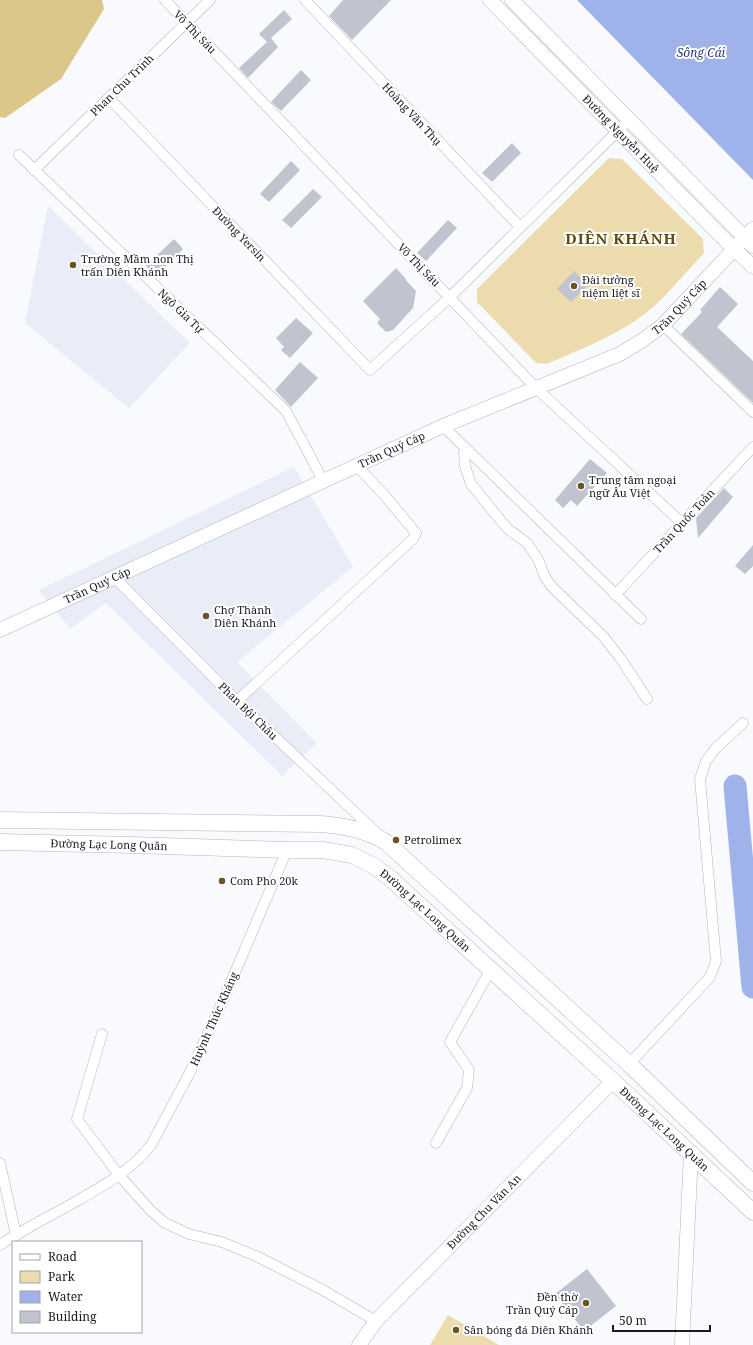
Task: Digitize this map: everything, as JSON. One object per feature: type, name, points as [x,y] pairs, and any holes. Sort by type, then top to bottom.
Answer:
[{"type":"main road","name":"Đường Lạc Long Quân","points":[[0,820],[321,824],[352,828],[375,835],[386,842],[629,1064],[753,1183]]},
{"type":"main road","name":"Đường Lạc Long Quân","points":[[0,842],[323,850],[352,855],[374,866],[390,878],[613,1081],[753,1212]]},
{"type":"street","name":"Võ Thị Sáu","points":[[165,0],[536,388],[682,522]]},
{"type":"street","name":"Phan Chu Trinh","points":[[34,170],[210,0]]},
{"type":"street","name":"Hoàng Văn Thụ","points":[[305,0],[520,227]]},
{"type":"street","name":"Đường Nguyễn Huệ","points":[[490,0],[734,249],[753,266]]},
{"type":"street","name":"Đường Nguyễn Huệ","points":[[512,0],[629,120],[750,238]]},
{"type":"street","name":"Đường Yersin","points":[[109,98],[370,370],[450,297]]},
{"type":"street","points":[[450,297],[629,120]]},
{"type":"street","name":"Ngô Gia Tự","points":[[19,155],[286,412],[324,482]]},
{"type":"street","name":"Trần Quý Cáp","points":[[0,630],[324,482],[442,426],[620,354],[643,340],[663,325],[734,249],[750,238]]},
{"type":"street","points":[[663,325],[753,412]]},
{"type":"street","points":[[442,426],[641,620]]},
{"type":"street","name":"Trần Quốc Toản","points":[[615,594],[753,447]]},
{"type":"street","points":[[467,450],[464,453],[465,466],[471,484],[501,522],[527,543],[538,559],[545,577],[552,586],[602,636],[621,659],[647,700]]},
{"type":"street","points":[[237,701],[413,539],[416,533],[386,497],[357,466]]},
{"type":"street","name":"Phan Bội Châu","points":[[114,577],[237,701],[386,842]]},
{"type":"street","points":[[629,1064],[710,977],[716,962],[700,779],[706,761],[716,748],[743,723]]},
{"type":"street","name":"Huỳnh Thúc Kháng","points":[[0,1245],[16,1234],[98,1189],[120,1175],[143,1156],[158,1134],[189,1074],[225,996],[287,850]]},
{"type":"street","points":[[436,1143],[467,1088],[469,1070],[450,1042],[491,969]]},
{"type":"street","points":[[102,1034],[77,1119],[120,1175],[151,1211],[165,1223],[189,1234],[222,1242],[258,1257],[321,1289],[376,1321]]},
{"type":"street","name":"Đường Chu Văn An","points":[[359,1345],[376,1321],[613,1081]]},
{"type":"street","points":[[682,1345],[691,1153]]},
{"type":"street","points":[[0,1163],[16,1234]]},
{"type":"shaded area","points":[[0,0],[102,0],[104,9],[61,79],[5,118],[0,117]]},
{"type":"shaded area","name":"Trường Mầm non Thị trấn Diên Khánh","points":[[48,206],[190,343],[129,408],[25,323]]},
{"type":"shaded area","name":"Chợ Thành Diên Khánh","points":[[294,467],[353,567],[237,662],[317,743],[282,776],[106,603],[70,629],[39,590]]},
{"type":"green space","points":[[609,158],[622,159],[703,239],[704,253],[654,306],[635,321],[603,339],[547,364],[536,363],[477,302],[477,289]]},
{"type":"green space","name":"Sân bóng đá Diên Khánh","points":[[448,1315],[499,1345],[430,1345]]},
{"type":"water","name":"Sông Cái","points":[[577,0],[753,0],[753,180]]},
{"type":"building","points":[[343,0],[391,0],[352,40],[329,16]]},
{"type":"building","points":[[284,10],[292,19],[271,38],[278,47],[248,78],[239,68],[267,42],[259,34]]},
{"type":"building","points":[[301,70],[311,80],[281,111],[271,102]]},
{"type":"building","points":[[512,143],[521,153],[492,182],[482,173]]},
{"type":"building","points":[[291,161],[300,170],[269,202],[260,194]]},
{"type":"building","points":[[313,189],[322,197],[291,228],[282,220]]},
{"type":"building","points":[[448,220],[457,228],[426,261],[417,253]]},
{"type":"building","points":[[174,239],[183,249],[156,276],[146,266]]},
{"type":"building","points":[[396,268],[416,291],[413,308],[393,330],[386,332],[377,323],[380,319],[363,301]]},
{"type":"building","points":[[574,271],[588,285],[571,302],[557,289]]},
{"type":"building","points":[[720,287],[738,304],[717,327],[753,361],[753,403],[681,334],[702,312],[700,310]]},
{"type":"building","points":[[296,318],[313,333],[290,358],[281,350],[284,347],[276,338]]},
{"type":"building","points":[[300,362],[318,378],[291,407],[275,390]]},
{"type":"building","name":"Trung tâm ngoại ngữ Âu Việt","points":[[590,459],[607,473],[577,506],[571,500],[563,508],[555,500]]},
{"type":"building","points":[[724,488],[733,497],[698,538],[696,518]]},
{"type":"building","points":[[753,545],[753,566],[745,574],[735,566]]},
{"type":"building","points":[[587,1269],[616,1306],[584,1331],[555,1294]]},
{"type":"waterway","points":[[735,786],[753,987]]},
{"type":"place","name":"Trường Mầm non Thị trấn Diên Khánh","points":[[73,265]]},
{"type":"place","name":"Đài tưởng niệm liệt sĩ","points":[[574,286]]},
{"type":"place","name":"Trung tâm ngoại ngữ Âu Việt","points":[[581,486]]},
{"type":"place","name":"Chợ Thành Diên Khánh","points":[[206,616]]},
{"type":"place","name":"Petrolimex","points":[[396,840]]},
{"type":"place","name":"Com Pho 20k","points":[[222,881]]},
{"type":"place","name":"Đền thờ Trần Quý Cáp","points":[[586,1303]]},
{"type":"place","name":"Sân bóng đá Diên Khánh","points":[[456,1330]]},
{"type":"district","name":"DIÊN KHÁNH","points":[[621,239]]}]
